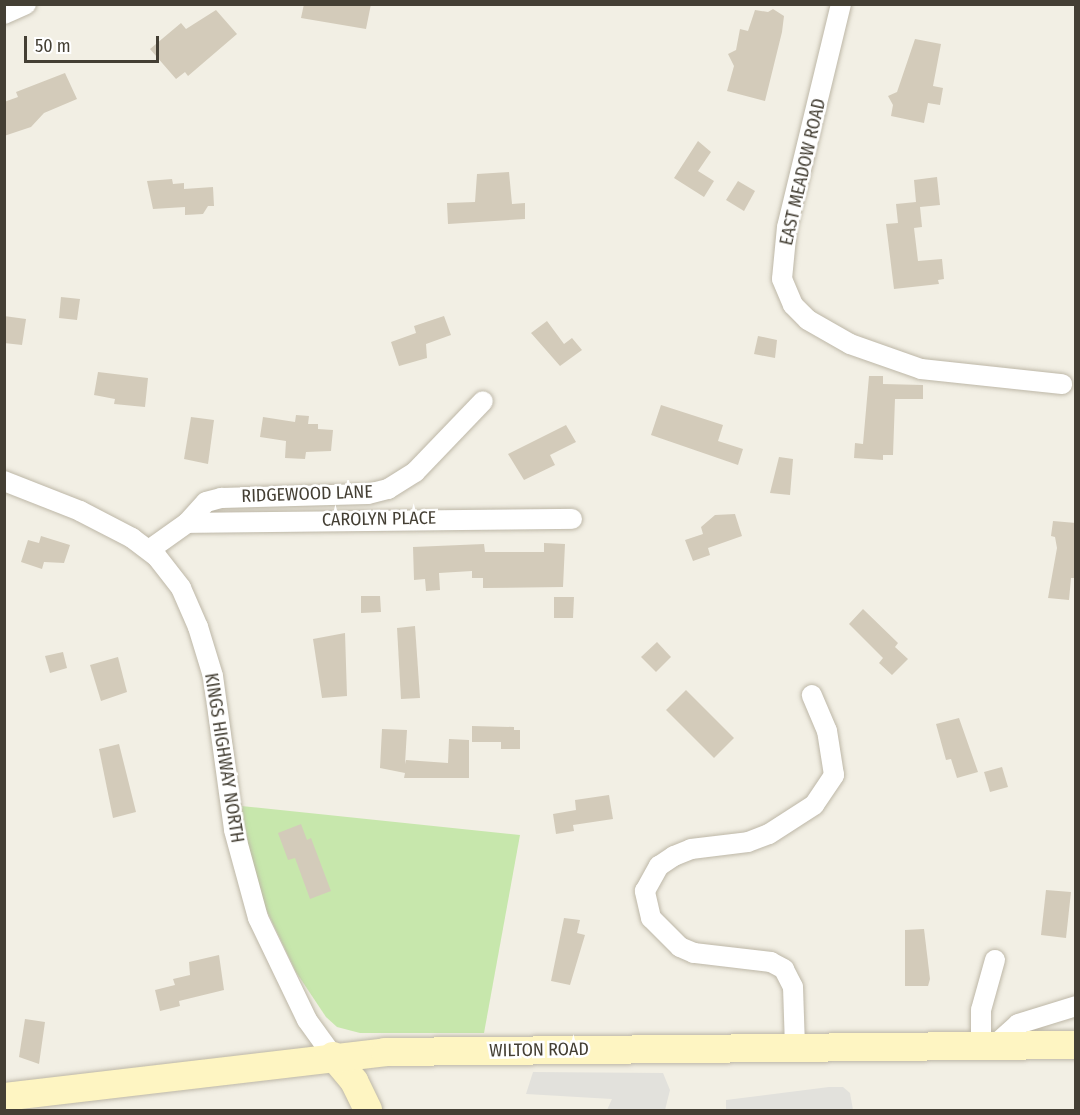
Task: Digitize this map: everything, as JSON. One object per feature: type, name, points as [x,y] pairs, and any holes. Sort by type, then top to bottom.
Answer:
[{"type":"main road","name":"WILTON ROAD","points":[[4,1098],[333,1056],[411,1051],[1076,1045]]},
{"type":"main road","name":"KINGS HIGHWAY NORTH","points":[[333,1056],[354,1081],[368,1110]]},
{"type":"street","points":[[4,14],[26,4]]},
{"type":"street","name":"EAST MEADOW ROAD","points":[[842,4],[787,227],[782,279],[793,304],[808,320],[850,344],[921,369],[1062,384]]},
{"type":"street","name":"RIDGEWOOD LANE","points":[[149,550],[187,523],[206,502],[221,498],[368,494],[388,489],[415,472],[483,400]]},
{"type":"street","name":"KINGS HIGHWAY NORTH","points":[[4,481],[97,519],[149,550],[181,588],[206,649],[222,720],[238,846],[258,918],[306,1020],[333,1056]]},
{"type":"street","name":"CAROLYN PLACE","points":[[187,523],[572,519]]},
{"type":"street","points":[[795,1047],[793,987],[784,969],[771,962],[694,953],[680,946],[651,918],[645,891],[659,866],[674,856],[691,849],[748,842],[769,834],[814,805],[834,775],[826,731],[812,695]]},
{"type":"street","points":[[995,960],[981,1010],[988,1045],[1018,1024],[1076,1006]]},
{"type":"green space","points":[[241,806],[520,835],[484,1033],[360,1033],[337,1027],[326,1017],[296,972],[264,905],[243,833]]},
{"type":"shaded area","points":[[533,1072],[663,1073],[670,1090],[665,1110],[607,1110],[612,1099],[526,1094]]},
{"type":"shaded area","points":[[843,1087],[850,1093],[853,1110],[726,1110],[726,1100]]},
{"type":"building","points":[[304,4],[371,4],[366,29],[301,18]]},
{"type":"building","points":[[773,9],[784,16],[765,101],[727,91],[734,66],[728,54],[736,50],[740,29],[748,31],[755,10],[768,12]]},
{"type":"building","points":[[216,10],[237,34],[188,76],[185,72],[176,79],[150,49],[181,23],[186,29]]},
{"type":"building","points":[[915,39],[941,44],[933,86],[943,88],[940,105],[928,103],[924,123],[891,116],[893,105],[888,96],[897,92]]},
{"type":"building","points":[[65,73],[77,99],[44,113],[31,127],[4,136],[4,102],[18,97],[16,92]]},
{"type":"building","points":[[698,141],[711,152],[698,171],[714,181],[704,197],[674,178]]},
{"type":"building","points":[[509,172],[512,204],[525,203],[525,219],[448,224],[447,203],[475,202],[477,174]]},
{"type":"building","points":[[937,177],[940,205],[920,207],[922,227],[914,228],[918,261],[942,259],[944,279],[938,280],[939,284],[894,289],[886,224],[898,223],[896,204],[916,202],[914,180]]},
{"type":"building","points":[[172,179],[173,184],[184,183],[184,189],[213,187],[214,206],[208,206],[203,214],[185,215],[185,207],[153,209],[147,181]]},
{"type":"building","points":[[738,181],[755,191],[744,211],[726,200]]},
{"type":"building","points":[[61,297],[80,299],[77,320],[59,318]]},
{"type":"building","points":[[4,316],[26,319],[22,345],[4,343]]},
{"type":"building","points":[[444,316],[451,335],[426,344],[427,358],[399,366],[391,342],[416,333],[414,326]]},
{"type":"building","points":[[547,321],[564,344],[572,338],[582,350],[560,366],[531,333]]},
{"type":"building","points":[[758,336],[777,340],[775,358],[754,354]]},
{"type":"building","points":[[98,372],[148,378],[145,407],[114,404],[115,399],[94,395]]},
{"type":"building","points":[[869,376],[883,376],[883,384],[923,385],[923,399],[895,399],[893,455],[883,455],[883,460],[854,458],[855,443],[863,444]]},
{"type":"building","points":[[661,405],[723,425],[718,441],[743,449],[738,465],[651,435]]},
{"type":"building","points":[[296,415],[309,416],[308,424],[318,424],[318,429],[333,430],[331,451],[306,452],[305,459],[285,458],[286,441],[260,437],[263,417],[295,422]]},
{"type":"building","points":[[191,417],[214,420],[208,464],[184,459]]},
{"type":"building","points":[[566,425],[576,442],[550,455],[555,465],[524,480],[508,454]]},
{"type":"building","points":[[779,457],[793,459],[790,495],[770,493]]},
{"type":"building","points":[[735,514],[742,536],[708,548],[710,555],[693,561],[685,540],[703,534],[701,527],[715,515]]},
{"type":"building","points":[[1053,521],[1076,523],[1076,578],[1071,578],[1069,600],[1048,598],[1057,548],[1055,537],[1051,536]]},
{"type":"building","points":[[41,536],[70,545],[64,563],[44,562],[42,569],[21,562],[28,540],[39,543]]},
{"type":"building","points":[[544,543],[565,544],[563,587],[483,588],[483,578],[472,578],[472,571],[439,573],[440,590],[426,591],[425,579],[414,580],[413,547],[484,544],[485,552],[544,552]]},
{"type":"building","points":[[361,596],[380,596],[381,612],[361,613]]},
{"type":"building","points":[[554,597],[574,597],[573,618],[554,618]]},
{"type":"building","points":[[863,609],[898,643],[895,647],[908,659],[892,675],[879,663],[883,658],[849,624]]},
{"type":"building","points":[[415,626],[420,698],[401,699],[397,628]]},
{"type":"building","points":[[345,633],[347,696],[322,698],[313,639]]},
{"type":"building","points":[[657,642],[671,657],[656,672],[641,657]]},
{"type":"building","points":[[63,652],[67,668],[50,673],[45,656]]},
{"type":"building","points":[[118,657],[127,692],[101,701],[90,665]]},
{"type":"building","points":[[686,690],[734,738],[714,758],[666,710]]},
{"type":"building","points":[[959,718],[978,772],[957,778],[951,759],[946,760],[936,724]]},
{"type":"building","points":[[472,726],[514,727],[514,730],[520,730],[520,749],[501,749],[501,742],[472,742]]},
{"type":"building","points":[[382,729],[407,730],[405,764],[406,760],[448,763],[449,739],[469,740],[469,778],[404,778],[405,773],[380,768]]},
{"type":"building","points":[[119,744],[136,812],[113,818],[99,749]]},
{"type":"building","points":[[1002,767],[1008,787],[990,792],[984,772]]},
{"type":"building","points":[[609,795],[613,819],[573,825],[574,831],[556,834],[553,814],[576,810],[575,800]]},
{"type":"building","points":[[301,824],[307,840],[311,838],[331,891],[310,899],[295,858],[288,860],[278,833]]},
{"type":"building","points":[[1046,890],[1071,892],[1066,938],[1041,935]]},
{"type":"building","points":[[564,918],[580,920],[577,933],[585,935],[570,985],[551,981]]},
{"type":"building","points":[[924,929],[930,979],[928,986],[905,986],[905,930]]},
{"type":"building","points":[[219,955],[224,990],[179,1001],[180,1006],[160,1011],[155,990],[175,985],[173,979],[190,975],[189,962]]},
{"type":"building","points":[[25,1019],[45,1022],[39,1064],[19,1057]]}]
